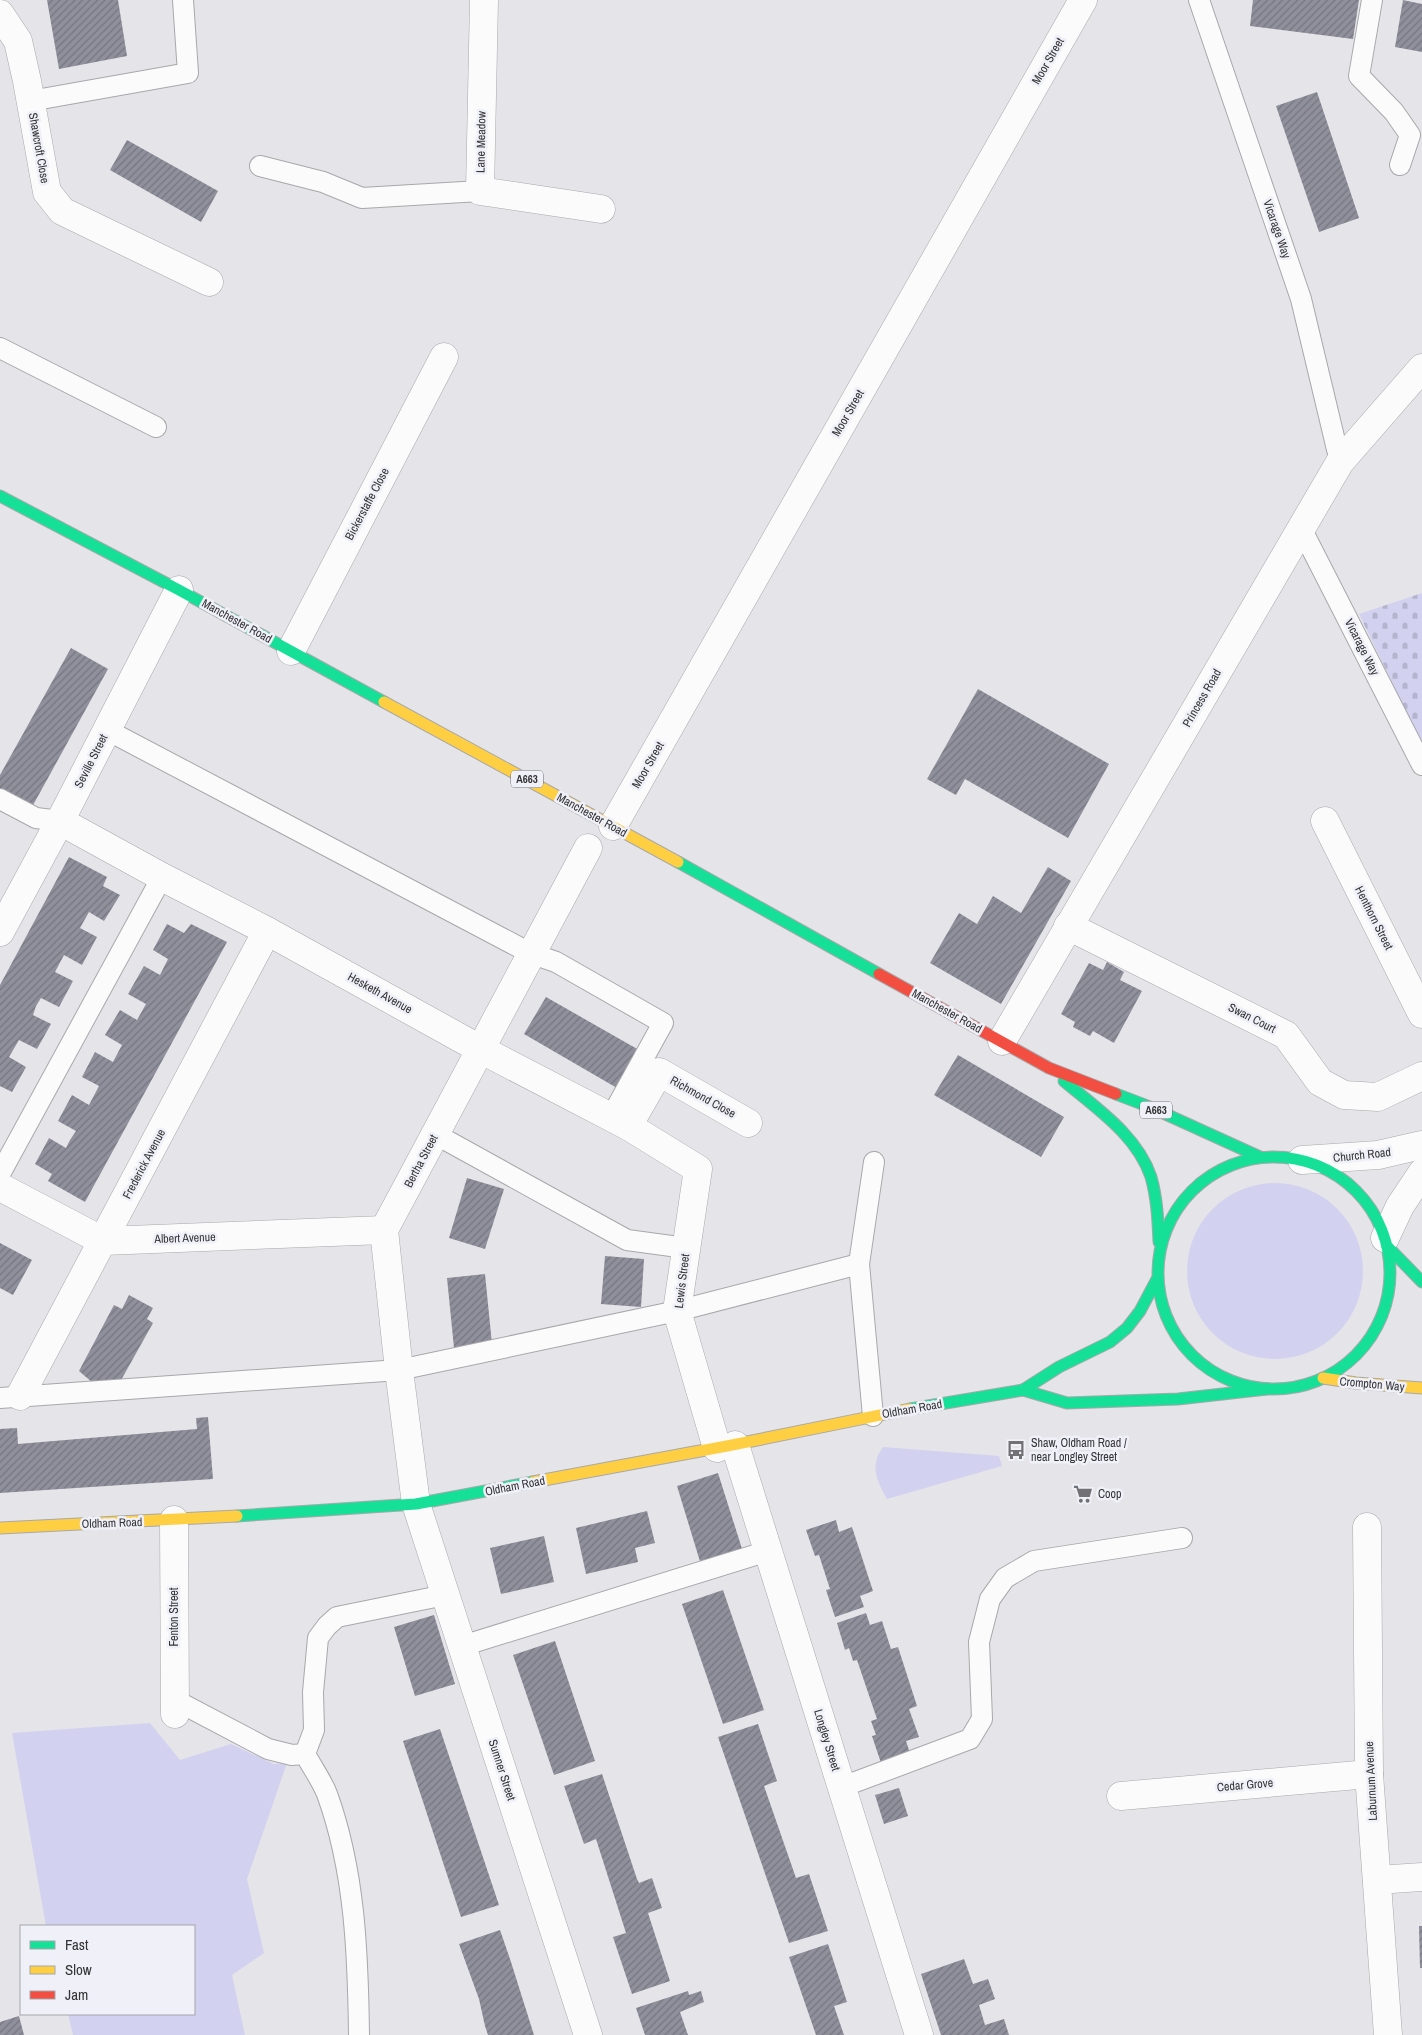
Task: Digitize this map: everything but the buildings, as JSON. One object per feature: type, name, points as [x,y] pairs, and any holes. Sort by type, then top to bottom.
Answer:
[{"type":"main road","name":"Manchester Road","points":[[0,496],[179,590],[613,826],[1050,1068],[1150,1107],[1260,1157]]},
{"type":"main road","name":"Manchester Road","points":[[1050,1068],[1124,1134],[1138,1152],[1148,1171],[1155,1196],[1159,1248]]},
{"type":"main road","name":"A663","points":[[1278,1156],[1302,1160],[1327,1169],[1349,1184],[1366,1202],[1377,1220],[1386,1242],[1390,1274],[1387,1301],[1380,1321],[1369,1340],[1348,1362],[1323,1378],[1294,1388],[1267,1389],[1246,1386],[1226,1379],[1196,1360],[1176,1337],[1163,1309],[1157,1278],[1159,1248],[1170,1218],[1189,1192],[1212,1174],[1235,1162],[1260,1157],[1278,1156]]},
{"type":"main road","name":"A663","points":[[1386,1242],[1422,1282]]},
{"type":"main road","name":"Oldham Road","points":[[0,1528],[174,1520],[416,1504],[726,1446],[873,1416],[1023,1390],[1059,1367],[1110,1342],[1127,1328],[1140,1311],[1157,1278]]},
{"type":"main road","name":"Crompton Way","points":[[1323,1378],[1356,1383],[1422,1388]]},
{"type":"main road","name":"Oldham Road","points":[[1023,1390],[1067,1403],[1178,1399],[1267,1389]]},
{"type":"street","name":"Lane Meadow","points":[[484,0],[480,191],[601,209]]},
{"type":"street","name":"Moor Street","points":[[613,826],[1083,0]]},
{"type":"street","name":"Shawcroft Close","points":[[0,14],[18,41],[47,192],[62,211],[208,282]]},
{"type":"street","name":"Bickerstaffe Close","points":[[291,651],[444,357]]},
{"type":"street","name":"Princess Road","points":[[1002,1041],[1340,462],[1422,368]]},
{"type":"street","name":"Seville Street","points":[[0,932],[60,821],[179,590]]},
{"type":"street","name":"Hesketh Avenue","points":[[60,821],[480,1049],[619,1121],[698,1169]]},
{"type":"street","name":"Henthorn Street","points":[[1325,821],[1422,1014]]},
{"type":"street","name":"Bertha Street","points":[[384,1230],[530,953],[588,848]]},
{"type":"street","name":"Swan Court","points":[[1068,926],[1286,1035],[1320,1082],[1344,1095],[1378,1097],[1422,1076]]},
{"type":"street","name":"Frederick Avenue","points":[[10,1397],[103,1241],[267,932]]},
{"type":"street","name":"Richmond Close","points":[[619,1121],[659,1072],[748,1122]]},
{"type":"street","name":"Church Road","points":[[1302,1160],[1378,1156],[1422,1145]]},
{"type":"street","name":"Lewis Street","points":[[698,1169],[677,1311],[726,1446]]},
{"type":"street","points":[[1386,1242],[1400,1206],[1422,1173]]},
{"type":"street","name":"Albert Avenue","points":[[0,1187],[103,1241],[384,1230]]},
{"type":"street","points":[[384,1230],[398,1370],[416,1504]]},
{"type":"street","name":"Longley Street","points":[[726,1446],[768,1552],[919,2035]]},
{"type":"street","name":"Sumner Street","points":[[416,1504],[588,2035]]},
{"type":"street","name":"Fenton Street","points":[[174,1520],[175,1707]]},
{"type":"street","name":"Laburnum Avenue","points":[[1367,1528],[1369,1774],[1388,2035]]},
{"type":"street","name":"Cedar Grove","points":[[1121,1796],[1369,1774]]},
{"type":"street","points":[[1378,1880],[1422,1877]]},
{"type":"lane","points":[[30,101],[188,73],[183,0]]},
{"type":"lane","name":"Vicarage Way","points":[[1199,0],[1301,299],[1340,462]]},
{"type":"lane","points":[[1372,0],[1359,76],[1394,112],[1410,135],[1400,165]]},
{"type":"lane","points":[[260,166],[323,182],[362,198],[480,191]]},
{"type":"lane","points":[[0,348],[156,427]]},
{"type":"lane","name":"Vicarage Way","points":[[1301,528],[1422,765]]},
{"type":"lane","points":[[107,730],[530,953],[556,962],[663,1023],[619,1121]]},
{"type":"lane","points":[[0,799],[36,818],[60,821]]},
{"type":"lane","points":[[0,1174],[162,877]]},
{"type":"lane","points":[[435,1134],[627,1240],[686,1248]]},
{"type":"lane","points":[[873,1416],[859,1264],[874,1162]]},
{"type":"lane","points":[[10,1397],[398,1370],[677,1311],[859,1264]]},
{"type":"lane","points":[[842,1787],[970,1739],[982,1720],[980,1642],[990,1599],[1005,1578],[1034,1561],[1182,1538]]},
{"type":"lane","points":[[462,1646],[768,1552]]},
{"type":"lane","points":[[359,2035],[358,1950],[344,1855],[326,1793],[305,1754],[314,1730],[313,1692],[318,1638],[327,1626],[338,1617],[445,1595]]},
{"type":"lane","points":[[175,1707],[268,1749],[292,1755],[305,1754]]},
{"type":"green space","points":[[1422,593],[1422,744],[1359,614]]},
{"type":"green space","points":[[1275,1183],[1309,1190],[1331,1203],[1343,1215],[1356,1237],[1363,1271],[1356,1305],[1343,1327],[1331,1339],[1309,1352],[1275,1359],[1241,1352],[1219,1339],[1207,1327],[1194,1305],[1187,1271],[1194,1237],[1207,1215],[1219,1203],[1241,1190]]},
{"type":"green space","points":[[883,1447],[999,1456],[1002,1466],[887,1499],[880,1486],[875,1467]]},
{"type":"green space","points":[[150,1723],[180,1760],[231,1744],[274,1764],[287,1763],[247,1879],[264,1953],[232,1975],[245,2035],[73,2035],[68,2015],[195,2015],[195,1925],[46,1925],[12,1733]]},
{"type":"traffic: fast","points":[[0,496],[179,590],[384,702]]},
{"type":"traffic: fast","points":[[678,862],[879,974]]},
{"type":"traffic: fast","points":[[1064,1081],[1114,1123],[1126,1135],[1145,1162],[1155,1193],[1159,1242]]},
{"type":"traffic: fast","points":[[1116,1094],[1150,1107],[1260,1157]]},
{"type":"traffic: fast","points":[[1263,1157],[1285,1157],[1308,1162],[1339,1176],[1364,1199],[1371,1208],[1385,1239],[1390,1262],[1390,1273],[1388,1296],[1376,1328],[1364,1347],[1348,1363],[1339,1370],[1308,1384],[1285,1389],[1263,1389],[1240,1384],[1209,1370],[1184,1347],[1177,1338],[1163,1307],[1158,1284],[1158,1262],[1163,1239],[1177,1208],[1200,1183],[1209,1176],[1240,1162],[1263,1157]]},
{"type":"traffic: fast","points":[[1387,1246],[1422,1282]]},
{"type":"traffic: fast","points":[[910,1409],[1023,1390],[1059,1367],[1110,1342],[1127,1328],[1140,1311],[1157,1279]]},
{"type":"traffic: fast","points":[[1023,1390],[1067,1403],[1178,1399],[1267,1389]]},
{"type":"traffic: fast","points":[[237,1516],[416,1504],[533,1482]]},
{"type":"traffic: slow","points":[[384,702],[678,862]]},
{"type":"traffic: slow","points":[[1323,1378],[1356,1383],[1422,1388]]},
{"type":"traffic: slow","points":[[533,1482],[727,1446],[910,1409]]},
{"type":"traffic: slow","points":[[0,1528],[237,1516]]},
{"type":"traffic: jam","points":[[879,974],[1049,1068],[1116,1094]]},
{"type":"place","name":"Shaw, Oldham Road / near Longley Street","points":[[1016,1450]]},
{"type":"place","name":"Coop","points":[[1083,1494]]}]
